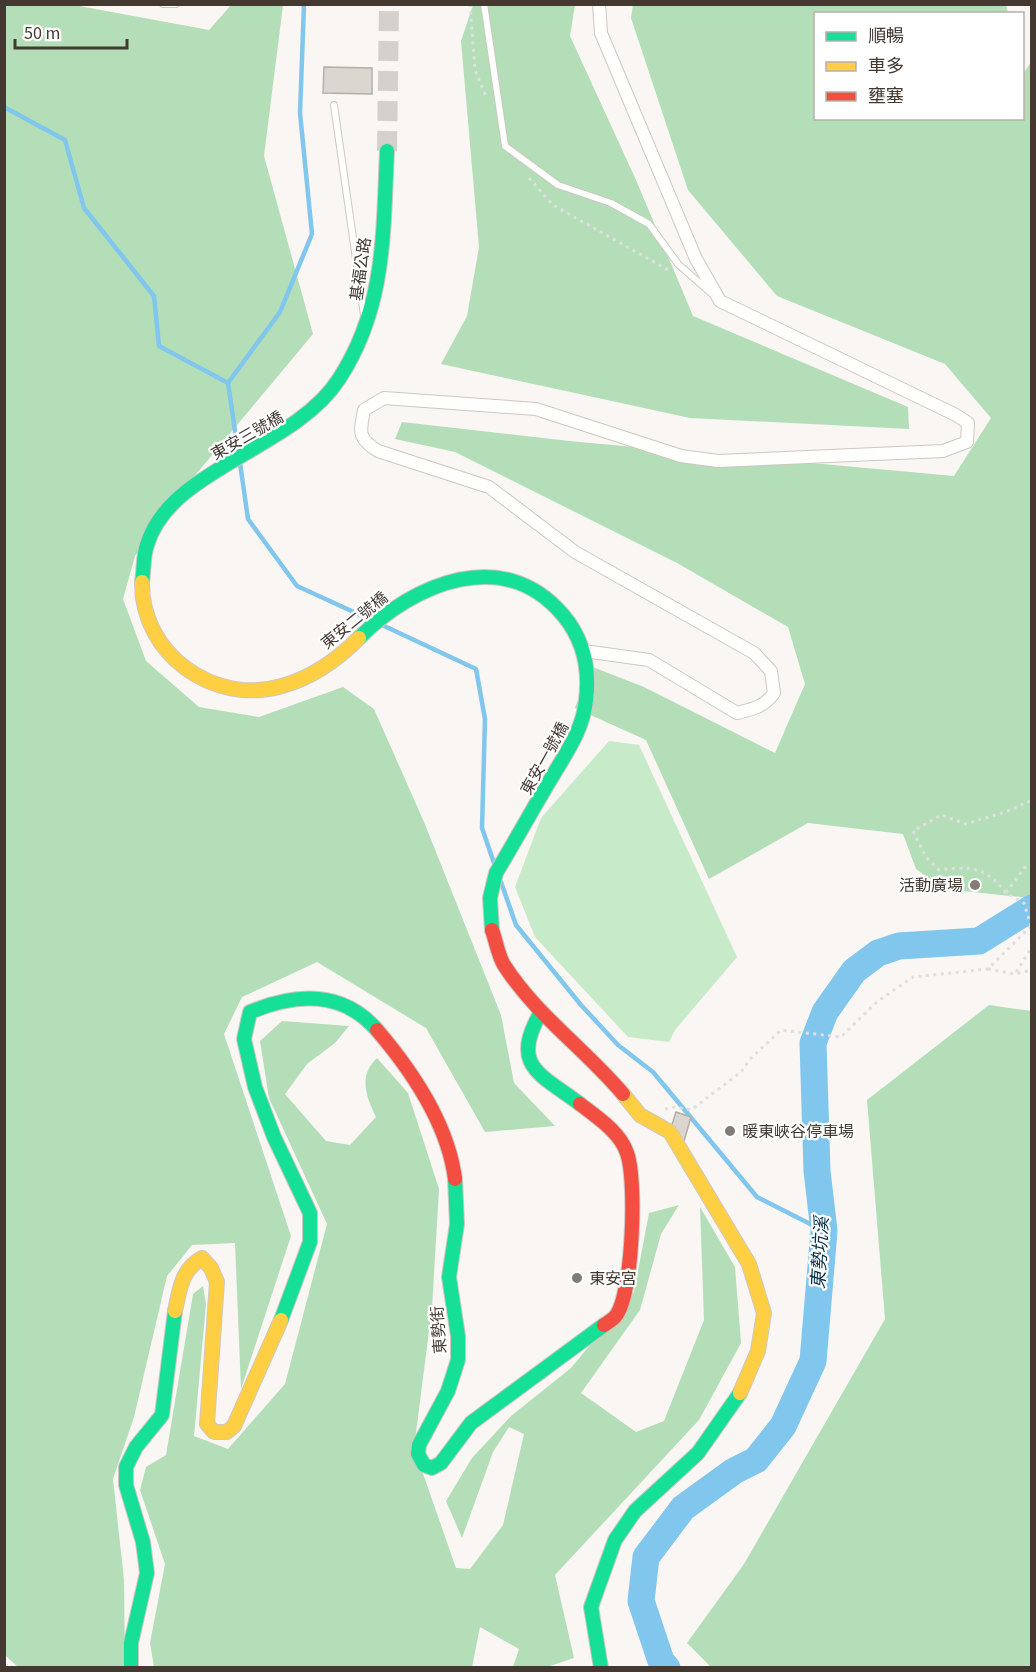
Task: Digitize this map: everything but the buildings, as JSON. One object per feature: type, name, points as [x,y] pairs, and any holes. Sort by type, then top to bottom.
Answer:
[{"type":"main road","name":"基福公路","points":[[337,383],[365,327],[376,295],[387,151]]},
{"type":"main road","name":"東安三號橋","points":[[299,681],[256,693],[219,687],[183,669],[157,639],[143,602],[141,562],[148,540],[167,509],[188,488],[279,437],[306,419],[337,383]]},
{"type":"main road","name":"東安二號橋","points":[[299,681],[352,645],[390,609],[431,586],[460,579],[492,576],[521,583],[545,596],[571,625],[584,651]]},
{"type":"main road","name":"東安一號橋","points":[[541,1012],[504,963],[490,922],[490,898],[496,873],[580,728],[589,702],[584,651]]},
{"type":"main road","name":"東勢街","points":[[131,1668],[131,1643],[147,1573],[143,1542],[126,1485],[126,1467],[136,1447],[162,1415],[170,1336],[183,1275],[190,1264],[202,1258],[211,1268],[217,1282],[207,1424],[214,1432],[227,1432],[234,1426],[269,1352],[310,1242],[310,1213],[274,1137],[255,1087],[244,1040],[250,1012],[271,1003],[296,999],[314,997],[340,1001],[360,1014],[375,1028],[411,1074],[434,1111],[452,1161],[456,1232],[449,1275],[458,1339],[455,1371],[419,1445],[418,1454],[424,1465],[432,1468],[441,1463],[471,1423],[616,1316],[624,1293],[633,1234],[634,1169],[620,1138],[532,1066],[526,1054],[529,1033],[541,1012]]},
{"type":"main road","points":[[541,1012],[604,1072],[640,1115],[670,1132],[749,1264],[764,1313],[764,1325],[758,1351],[744,1388],[698,1453],[635,1511],[615,1539],[591,1607],[602,1668]]},
{"type":"street","points":[[584,651],[649,660],[737,713],[758,708],[768,702],[774,693],[771,671],[754,653],[575,552],[489,487],[378,451],[365,443],[360,433],[364,410],[384,398],[536,409],[681,456],[718,461],[943,451],[967,442],[968,423],[956,415],[720,301],[696,259],[601,33],[599,4]]},
{"type":"lane","points":[[163,4],[176,4]]},
{"type":"lane","points":[[484,4],[505,147],[558,185],[611,203],[649,224],[678,264],[720,301]]},
{"type":"lane","points":[[334,105],[365,327]]},
{"type":"path","points":[[988,969],[1031,926],[1024,903],[1006,893],[996,880],[968,867],[939,870],[926,857],[913,831],[941,815],[966,824],[1032,800]]},
{"type":"path","points":[[1006,893],[1024,868],[1032,865]]},
{"type":"path","points":[[1015,974],[1032,947]]},
{"type":"path","points":[[640,1115],[675,1107],[691,1110],[735,1077],[781,1030],[841,1037],[878,1001],[913,977],[988,969],[1015,974],[1032,970]]},
{"type":"green space","points":[[633,4],[1006,5],[1008,12],[814,12],[814,120],[1024,120],[1024,72],[1031,62],[1031,898],[943,889],[916,869],[903,834],[808,823],[709,879],[646,740],[575,708],[590,666],[644,687],[775,753],[805,684],[788,627],[677,563],[455,452],[395,439],[402,422],[569,441],[954,476],[991,418],[945,364],[777,296],[688,190],[631,18]]},
{"type":"green space","points":[[4,5],[74,5],[209,30],[231,5],[283,5],[264,156],[313,334],[167,509],[135,556],[123,599],[146,661],[199,707],[259,717],[343,687],[374,709],[424,822],[501,1015],[514,1083],[555,1126],[485,1132],[426,1028],[317,962],[242,997],[224,1034],[291,1236],[241,1389],[235,1243],[192,1245],[167,1276],[134,1417],[113,1479],[124,1580],[125,1667],[18,1667],[5,1655]]},
{"type":"green space","points":[[473,5],[575,5],[570,36],[636,180],[693,316],[908,407],[909,429],[690,418],[441,364],[467,316],[479,247],[461,41]]},
{"type":"green space","points":[[609,741],[639,745],[737,957],[675,1030],[669,1042],[628,1037],[535,937],[515,887],[541,818]]},
{"type":"green space","points":[[989,1005],[1031,1011],[1031,1667],[711,1667],[687,1643],[744,1564],[885,1319],[867,1100]]},
{"type":"green space","points":[[282,1021],[349,1026],[335,1043],[307,1064],[285,1094],[326,1141],[350,1145],[376,1117],[367,1094],[366,1079],[367,1072],[377,1058],[408,1093],[439,1189],[432,1308],[414,1448],[456,1568],[470,1569],[503,1525],[524,1434],[509,1427],[493,1452],[462,1538],[446,1501],[472,1458],[511,1416],[571,1368],[634,1292],[649,1213],[679,1205],[661,1234],[640,1310],[581,1393],[636,1432],[664,1421],[704,1320],[700,1207],[735,1267],[741,1343],[699,1420],[555,1575],[574,1658],[547,1667],[513,1667],[519,1649],[480,1627],[472,1667],[154,1667],[150,1643],[165,1564],[140,1490],[146,1467],[166,1455],[193,1294],[203,1286],[206,1304],[194,1436],[228,1449],[285,1384],[327,1224],[269,1098],[260,1041]]},
{"type":"waterway","points":[[228,383],[280,312],[312,234],[300,113],[304,4]]},
{"type":"waterway","points":[[4,107],[65,140],[84,208],[154,296],[159,346],[228,383],[238,451]]},
{"type":"waterway","points":[[240,463],[248,519],[297,586],[369,619]]},
{"type":"waterway","points":[[380,624],[476,669],[485,719],[482,828],[494,863]]},
{"type":"waterway","points":[[501,882],[516,925],[581,1005],[618,1045],[653,1072],[757,1197],[824,1231]]},
{"type":"waterway","name":"東勢坑溪","points":[[667,1668],[661,1661],[641,1601],[646,1557],[683,1508],[734,1471],[756,1460],[783,1426],[813,1361],[824,1231],[817,1171],[813,1043],[825,1012],[854,971],[878,953],[899,946],[979,941],[1032,908]]},
{"type":"tunnel","points":[[387,151],[389,4]]},
{"type":"traffic: fast","points":[[142,582],[147,545],[160,519],[180,497],[206,478],[293,424],[319,403],[339,379],[366,325],[374,297],[382,240],[387,151]]},
{"type":"traffic: fast","points":[[359,638],[381,618],[406,601],[432,588],[460,580],[487,577],[514,581],[540,594],[563,615],[581,644],[587,677],[581,722],[572,743],[496,873],[490,898],[492,930]]},
{"type":"traffic: fast","points":[[281,1320],[310,1242],[310,1213],[274,1137],[255,1087],[244,1039],[250,1012],[284,1001],[318,999],[349,1008],[377,1030]]},
{"type":"traffic: fast","points":[[541,1012],[532,1030],[528,1045],[529,1057],[541,1076],[580,1104]]},
{"type":"traffic: fast","points":[[455,1179],[457,1224],[449,1277],[458,1336],[458,1360],[448,1391],[419,1445],[418,1454],[424,1465],[432,1468],[441,1463],[471,1423],[604,1325]]},
{"type":"traffic: fast","points":[[131,1668],[131,1643],[147,1573],[143,1542],[126,1485],[126,1467],[136,1447],[162,1415],[175,1311]]},
{"type":"traffic: fast","points":[[601,1668],[591,1607],[615,1540],[635,1511],[698,1453],[740,1393]]},
{"type":"traffic: slow","points":[[142,582],[145,608],[154,631],[168,652],[186,668],[208,681],[231,688],[256,690],[293,683],[324,667],[359,638]]},
{"type":"traffic: slow","points":[[623,1094],[640,1115],[670,1132],[749,1264],[764,1313],[758,1351],[740,1393]]},
{"type":"traffic: slow","points":[[175,1311],[186,1274],[202,1258],[211,1268],[217,1282],[207,1424],[214,1432],[227,1432],[234,1426],[281,1320]]},
{"type":"traffic: jam","points":[[492,930],[502,961],[517,983],[546,1016],[623,1094]]},
{"type":"traffic: jam","points":[[377,1030],[403,1063],[436,1118],[445,1138],[455,1179]]},
{"type":"traffic: jam","points":[[580,1104],[619,1138],[624,1145],[630,1167],[632,1237],[626,1286],[615,1317],[604,1325]]},
{"type":"place","name":"活動廣場","points":[[975,885]]},
{"type":"place","name":"暖東峽谷停車場","points":[[730,1131]]},
{"type":"place","name":"東安宮","points":[[577,1278]]}]
